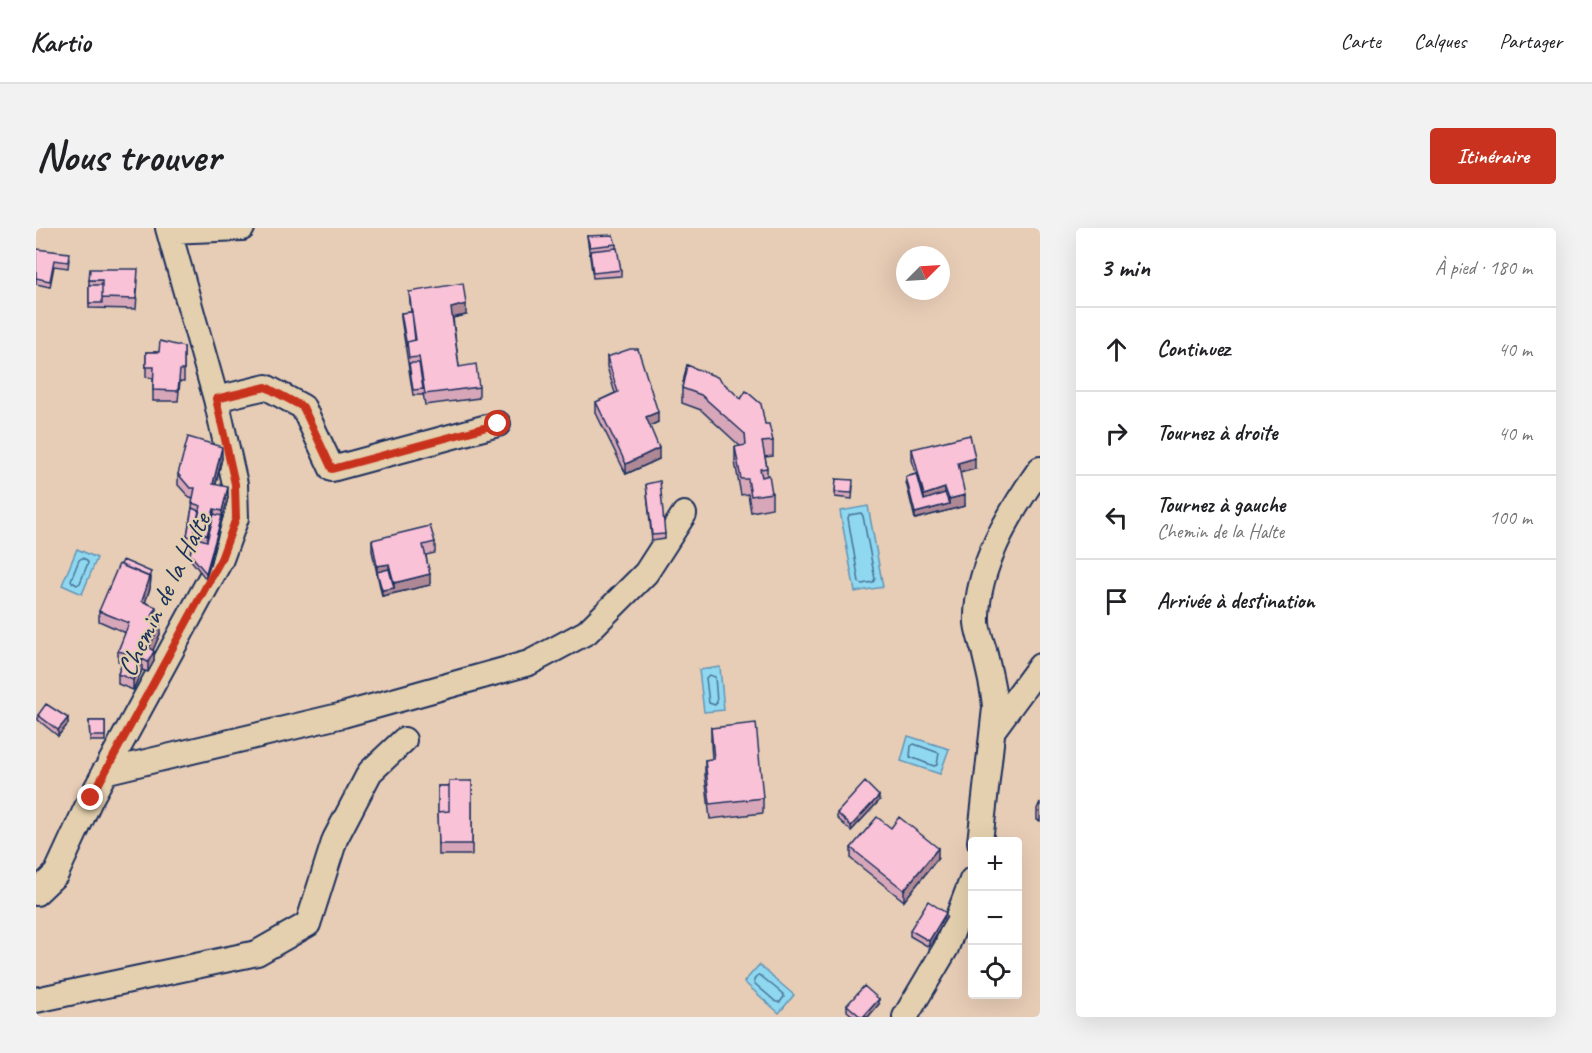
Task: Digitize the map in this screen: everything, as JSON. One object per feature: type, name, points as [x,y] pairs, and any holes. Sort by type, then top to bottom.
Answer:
[{"type":"street","points":[[169,230],[242,228]]},
{"type":"street","name":"Chemin de la Halte","points":[[36,893],[56,874],[104,772],[221,559],[236,518],[235,484],[216,399],[169,230]]},
{"type":"street","points":[[216,399],[266,387],[303,407],[332,469],[498,424]]},
{"type":"street","points":[[981,837],[995,708],[994,691],[977,625],[978,594],[990,556],[1023,493],[1040,469]]},
{"type":"street","points":[[104,772],[343,715],[529,663],[587,632],[646,573],[684,514]]},
{"type":"street","points":[[993,730],[1040,666]]},
{"type":"street","points":[[36,1000],[257,953],[308,924],[335,838],[370,772],[404,740]]},
{"type":"street","points":[[904,1017],[946,948],[968,890]]},
{"type":"water","points":[[868,506],[883,587],[855,592],[840,511]]},
{"type":"water","points":[[77,549],[97,558],[82,594],[62,585]]},
{"type":"water","points":[[720,667],[724,710],[704,712],[699,670]]},
{"type":"water","points":[[908,736],[949,749],[940,774],[901,761]]},
{"type":"water","points":[[759,965],[794,995],[779,1013],[744,982]]},
{"type":"building","points":[[613,235],[616,244],[590,247],[587,236]]},
{"type":"building","points":[[617,248],[621,270],[593,273],[590,251]]},
{"type":"building","points":[[36,249],[69,253],[68,262],[54,260],[50,281],[36,278]]},
{"type":"building","points":[[90,269],[138,269],[136,299],[102,298],[102,280],[89,280]]},
{"type":"building","points":[[463,283],[466,304],[451,308],[459,367],[476,364],[479,387],[425,394],[419,357],[409,358],[407,342],[416,340],[409,292]]},
{"type":"building","points":[[89,285],[102,285],[102,303],[89,303]]},
{"type":"building","points":[[412,312],[415,340],[407,342],[407,347],[401,313]]},
{"type":"building","points":[[160,341],[184,347],[184,370],[180,370],[178,391],[153,390],[154,367],[146,367],[146,352],[159,352]]},
{"type":"building","points":[[630,349],[638,349],[658,412],[646,417],[659,448],[626,464],[596,402],[618,392],[607,357]]},
{"type":"building","points":[[409,363],[419,363],[423,389],[413,390]]},
{"type":"building","points":[[687,365],[717,377],[741,399],[746,391],[761,404],[765,424],[769,424],[773,441],[762,442],[767,468],[760,469],[762,477],[769,475],[772,493],[751,496],[748,479],[741,479],[735,447],[746,445],[745,434],[701,395],[682,388]]},
{"type":"building","points":[[970,435],[975,458],[958,463],[965,495],[949,499],[945,488],[924,495],[912,449]]},
{"type":"building","points":[[188,437],[222,447],[213,484],[228,487],[222,511],[214,509],[207,535],[194,532],[201,506],[192,503],[195,488],[190,488],[178,474]]},
{"type":"building","points":[[917,474],[924,500],[945,493],[949,504],[915,513],[906,477]]},
{"type":"building","points":[[836,479],[853,480],[852,493],[835,492]]},
{"type":"building","points":[[660,481],[665,534],[652,535],[646,484]]},
{"type":"building","points":[[192,508],[199,511],[194,537],[187,536]]},
{"type":"building","points":[[214,514],[222,516],[206,573],[190,554],[194,537],[207,541]]},
{"type":"building","points":[[430,526],[435,542],[423,545],[430,574],[394,583],[389,564],[377,566],[372,540]]},
{"type":"building","points":[[123,560],[151,572],[149,577],[121,565]]},
{"type":"building","points":[[119,564],[150,577],[142,601],[156,607],[151,619],[160,623],[149,648],[154,651],[148,662],[142,659],[133,680],[118,674],[126,653],[118,651],[129,623],[99,611]]},
{"type":"building","points":[[389,569],[394,588],[382,590],[377,572]]},
{"type":"building","points":[[46,704],[68,718],[58,730],[38,715]]},
{"type":"building","points":[[89,721],[105,721],[105,736],[90,736]]},
{"type":"building","points":[[756,723],[763,798],[710,804],[705,760],[714,759],[711,728]]},
{"type":"building","points":[[449,781],[472,781],[472,844],[439,844],[438,812],[449,811]]},
{"type":"building","points":[[865,782],[879,796],[851,826],[837,813]]},
{"type":"building","points":[[438,786],[449,786],[449,811],[438,812]]},
{"type":"building","points":[[877,817],[891,828],[899,817],[938,848],[904,890],[851,848]]},
{"type":"building","points":[[928,901],[946,913],[929,941],[910,930]]},
{"type":"building","points":[[864,986],[879,999],[861,1017],[847,1005]]},
{"type":"route","points":[[91,798],[221,559],[236,518],[235,484],[216,399],[266,387],[303,407],[332,469],[498,424]]}]
